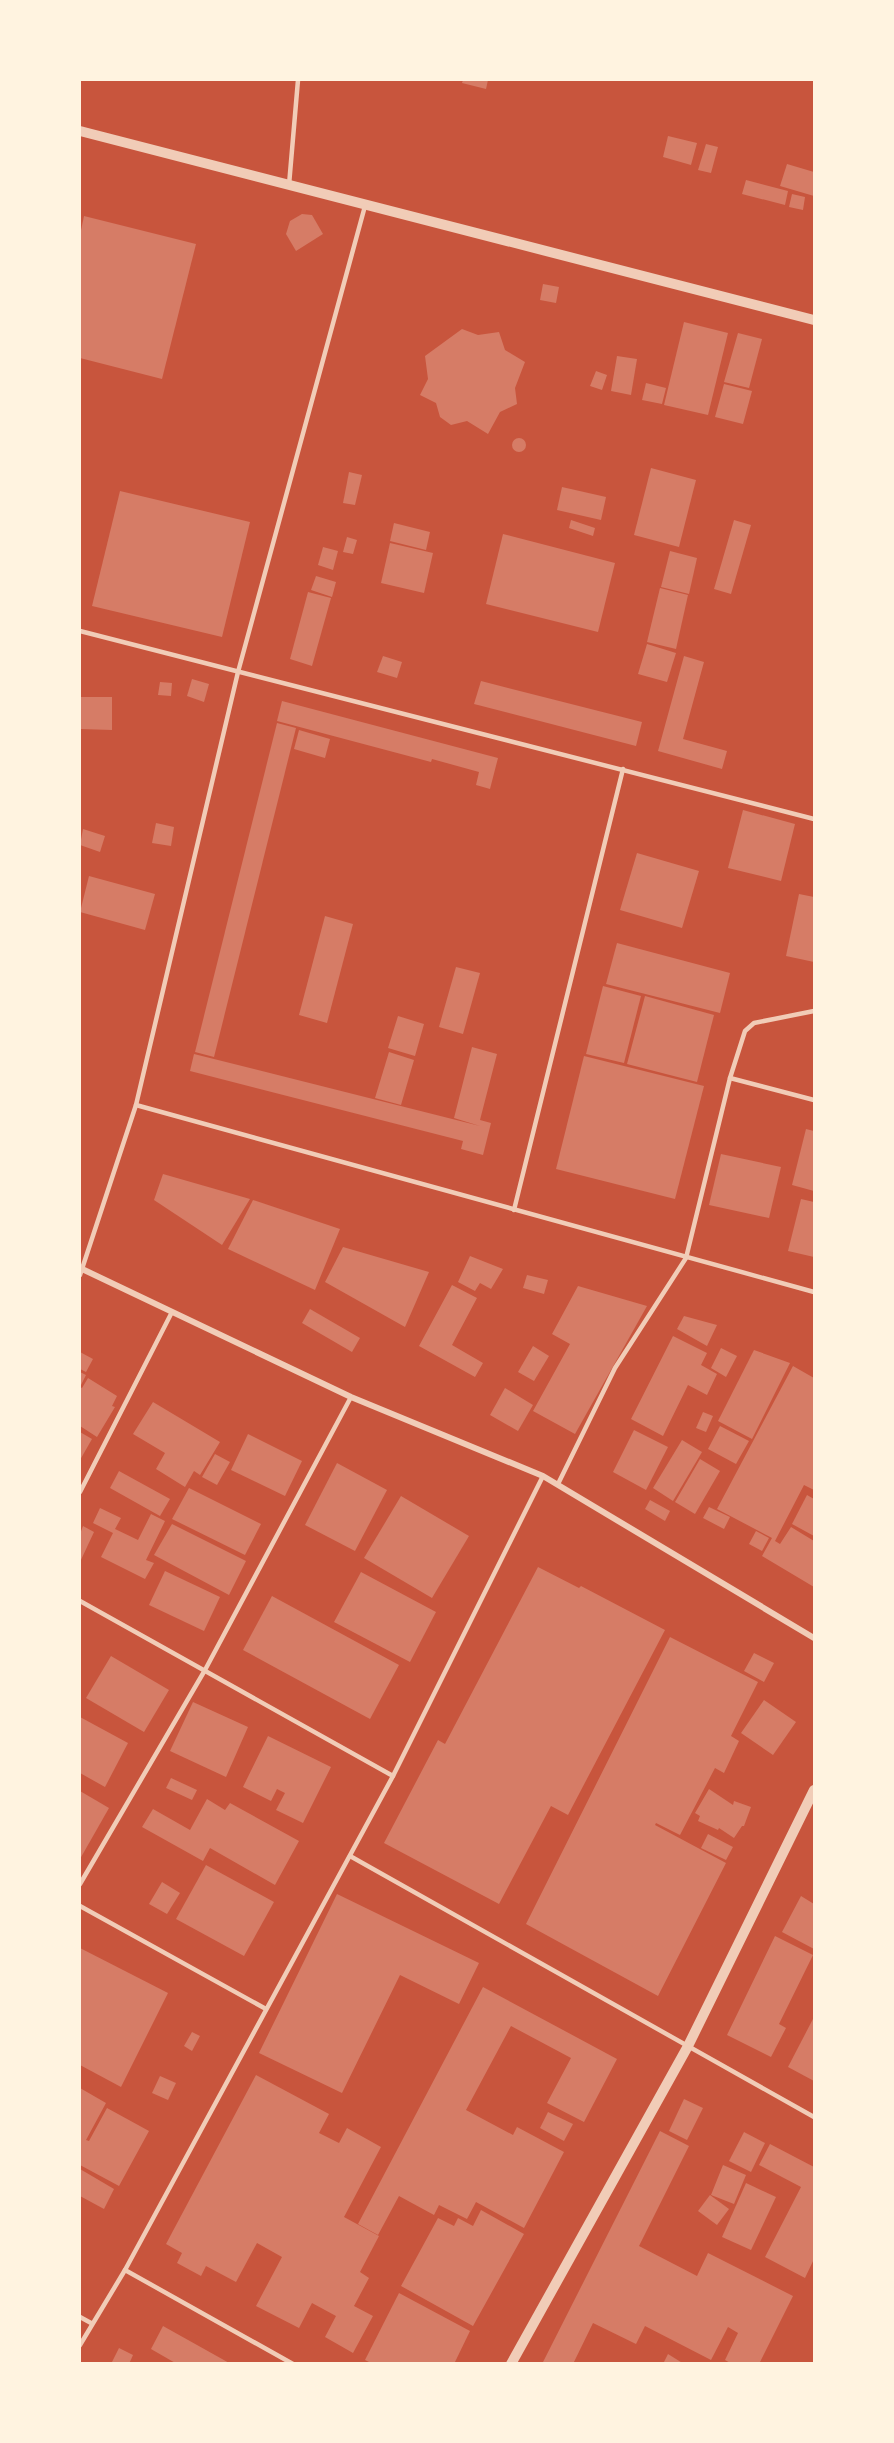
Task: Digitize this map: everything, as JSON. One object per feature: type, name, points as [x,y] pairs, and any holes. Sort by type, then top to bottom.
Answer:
[{"type":"street","points":[[80,131],[814,320]]},
{"type":"street","points":[[81,1271],[351,1397],[543,1476],[814,1638]]},
{"type":"street","points":[[511,2364],[687,2046],[814,1790]]},
{"type":"lane","points":[[289,185],[298,80]]},
{"type":"lane","points":[[81,1271],[136,1106],[238,672],[365,205]]},
{"type":"lane","points":[[80,631],[814,819]]},
{"type":"lane","points":[[514,1210],[623,769]]},
{"type":"lane","points":[[558,1484],[615,1368],[686,1258],[730,1077],[745,1031],[754,1023],[814,1011]]},
{"type":"lane","points":[[730,1077],[814,1100]]},
{"type":"lane","points":[[136,1106],[814,1292]]},
{"type":"lane","points":[[80,1492],[172,1312]]},
{"type":"lane","points":[[80,1884],[205,1670],[351,1397]]},
{"type":"lane","points":[[80,2345],[125,2270],[393,1776],[543,1476]]},
{"type":"lane","points":[[80,1601],[393,1776]]},
{"type":"lane","points":[[350,1856],[814,2117]]},
{"type":"lane","points":[[80,1906],[267,2009]]},
{"type":"lane","points":[[125,2270],[293,2364]]},
{"type":"lane","points":[[80,2317],[91,2324]]},
{"type":"building","points":[[463,80],[488,80],[486,89],[462,83]]},
{"type":"building","points":[[668,136],[697,143],[691,165],[663,157]]},
{"type":"building","points":[[706,144],[718,147],[711,173],[698,170]]},
{"type":"building","points":[[787,164],[814,172],[814,196],[780,186]]},
{"type":"building","points":[[746,180],[788,191],[785,205],[742,194]]},
{"type":"building","points":[[792,194],[805,197],[803,210],[789,207]]},
{"type":"building","points":[[302,214],[312,215],[323,234],[296,251],[286,234],[290,221]]},
{"type":"building","points":[[84,216],[196,244],[162,379],[80,358],[80,235]]},
{"type":"building","points":[[543,284],[559,287],[556,303],[540,300]]},
{"type":"building","points":[[684,322],[728,333],[708,415],[664,405]]},
{"type":"building","points":[[462,329],[478,335],[499,332],[505,350],[525,362],[515,388],[517,404],[500,412],[488,434],[467,421],[451,425],[440,417],[436,403],[420,395],[428,379],[425,356]]},
{"type":"building","points":[[738,333],[762,339],[749,388],[724,382]]},
{"type":"building","points":[[617,356],[637,359],[631,395],[611,391]]},
{"type":"building","points":[[596,371],[607,375],[602,390],[590,386]]},
{"type":"building","points":[[646,383],[666,388],[662,404],[642,400]]},
{"type":"building","points":[[724,384],[752,391],[743,424],[715,417]]},
{"type":"building","points":[[519,438],[524,440],[526,445],[524,450],[519,452],[514,450],[512,445],[514,440]]},
{"type":"building","points":[[651,468],[696,480],[679,547],[634,535]]},
{"type":"building","points":[[349,472],[362,475],[355,505],[343,503]]},
{"type":"building","points":[[562,487],[606,497],[601,520],[557,510]]},
{"type":"building","points":[[120,491],[250,522],[222,637],[92,606]]},
{"type":"building","points":[[571,520],[595,528],[593,536],[569,528]]},
{"type":"building","points":[[734,520],[751,525],[731,594],[714,589]]},
{"type":"building","points":[[394,523],[430,532],[426,550],[390,541]]},
{"type":"building","points":[[503,534],[615,563],[598,632],[486,604]]},
{"type":"building","points":[[347,537],[357,540],[353,554],[343,552]]},
{"type":"building","points":[[390,543],[433,553],[424,593],[381,583]]},
{"type":"building","points":[[323,547],[338,551],[333,570],[318,565]]},
{"type":"building","points":[[670,551],[697,558],[689,594],[661,587]]},
{"type":"building","points":[[316,576],[336,582],[332,597],[311,590]]},
{"type":"building","points":[[660,588],[688,595],[676,649],[647,642]]},
{"type":"building","points":[[308,592],[331,598],[312,666],[290,659]]},
{"type":"building","points":[[647,644],[676,653],[667,682],[638,674]]},
{"type":"building","points":[[383,656],[402,662],[397,678],[377,672]]},
{"type":"building","points":[[684,656],[704,662],[683,739],[727,751],[722,769],[658,751]]},
{"type":"building","points":[[192,679],[209,684],[204,702],[187,696]]},
{"type":"building","points":[[481,681],[642,722],[636,746],[474,704]]},
{"type":"building","points":[[160,682],[172,683],[171,696],[158,695]]},
{"type":"building","points":[[80,697],[112,697],[112,730],[80,729]]},
{"type":"building","points":[[282,701],[498,758],[490,789],[476,785],[479,772],[432,759],[431,762],[277,721]]},
{"type":"building","points":[[277,723],[296,728],[214,1057],[195,1052]]},
{"type":"building","points":[[299,730],[330,739],[325,758],[294,749]]},
{"type":"building","points":[[743,810],[795,824],[781,881],[728,868]]},
{"type":"building","points":[[156,823],[174,827],[171,846],[152,843]]},
{"type":"building","points":[[83,829],[105,836],[100,852],[80,845]]},
{"type":"building","points":[[637,853],[699,871],[682,928],[620,910]]},
{"type":"building","points":[[89,876],[155,894],[145,930],[80,912]]},
{"type":"building","points":[[799,894],[814,897],[814,962],[786,956]]},
{"type":"building","points":[[325,916],[353,924],[327,1023],[299,1015]]},
{"type":"building","points":[[617,943],[730,973],[720,1013],[606,984]]},
{"type":"building","points":[[456,967],[480,973],[463,1034],[439,1027]]},
{"type":"building","points":[[603,986],[641,996],[624,1063],[586,1054]]},
{"type":"building","points":[[645,996],[714,1015],[697,1082],[627,1064]]},
{"type":"building","points":[[398,1016],[424,1024],[415,1056],[388,1048]]},
{"type":"building","points":[[472,1047],[497,1054],[480,1120],[491,1123],[483,1155],[461,1149],[463,1141],[190,1071],[194,1054],[480,1126],[454,1118]]},
{"type":"building","points":[[389,1052],[414,1060],[401,1105],[375,1098]]},
{"type":"building","points":[[584,1056],[704,1086],[675,1199],[556,1169]]},
{"type":"building","points":[[806,1129],[814,1131],[814,1191],[792,1185]]},
{"type":"building","points":[[721,1154],[781,1167],[769,1218],[709,1205]]},
{"type":"building","points":[[163,1174],[250,1199],[222,1245],[154,1200]]},
{"type":"building","points":[[801,1199],[814,1202],[814,1257],[788,1251]]},
{"type":"building","points":[[253,1200],[340,1229],[315,1290],[228,1249]]},
{"type":"building","points":[[343,1247],[429,1272],[405,1327],[325,1282]]},
{"type":"building","points":[[470,1256],[503,1269],[491,1289],[480,1283],[475,1291],[458,1282]]},
{"type":"building","points":[[527,1275],[548,1280],[544,1294],[523,1288]]},
{"type":"building","points":[[452,1285],[477,1298],[452,1345],[483,1363],[475,1377],[419,1346]]},
{"type":"building","points":[[578,1286],[647,1306],[575,1434],[533,1411],[570,1344],[552,1334]]},
{"type":"building","points":[[310,1309],[360,1338],[352,1352],[302,1323]]},
{"type":"building","points":[[684,1316],[717,1325],[707,1346],[677,1329]]},
{"type":"building","points":[[673,1336],[707,1353],[701,1365],[717,1374],[707,1395],[688,1385],[663,1436],[631,1419]]},
{"type":"building","points":[[533,1346],[549,1356],[534,1381],[518,1372]]},
{"type":"building","points":[[721,1348],[737,1356],[726,1377],[711,1368]]},
{"type":"building","points":[[754,1350],[790,1363],[752,1439],[718,1421]]},
{"type":"building","points":[[80,1352],[93,1359],[86,1372],[80,1369]]},
{"type":"building","points":[[793,1366],[814,1378],[814,1490],[804,1485],[775,1541],[780,1544],[791,1527],[814,1541],[814,1587],[762,1556],[772,1538],[717,1509]]},
{"type":"building","points":[[80,1372],[86,1375],[80,1387]]},
{"type":"building","points":[[88,1378],[117,1396],[112,1406],[115,1407],[97,1437],[80,1426],[80,1387],[82,1388]]},
{"type":"building","points":[[505,1388],[533,1405],[518,1431],[490,1415]]},
{"type":"building","points":[[153,1402],[220,1442],[200,1475],[194,1471],[185,1487],[156,1469],[165,1453],[133,1434]]},
{"type":"building","points":[[703,1412],[713,1416],[706,1432],[696,1428]]},
{"type":"building","points":[[720,1426],[749,1441],[736,1464],[708,1449]]},
{"type":"building","points":[[634,1430],[668,1447],[646,1490],[613,1472]]},
{"type":"building","points":[[80,1432],[92,1439],[80,1460]]},
{"type":"building","points":[[248,1434],[302,1461],[285,1496],[231,1470]]},
{"type":"building","points":[[682,1440],[702,1452],[673,1501],[653,1488]]},
{"type":"building","points":[[215,1454],[230,1462],[217,1485],[202,1477]]},
{"type":"building","points":[[700,1459],[720,1471],[695,1514],[675,1502]]},
{"type":"building","points":[[337,1463],[387,1490],[355,1551],[305,1525]]},
{"type":"building","points":[[119,1471],[170,1499],[160,1516],[110,1488]]},
{"type":"building","points":[[189,1488],[261,1524],[245,1555],[172,1519]]},
{"type":"building","points":[[807,1495],[814,1499],[814,1536],[792,1524]]},
{"type":"building","points":[[401,1496],[469,1536],[432,1598],[364,1558]]},
{"type":"building","points":[[650,1500],[670,1511],[665,1521],[645,1509]]},
{"type":"building","points":[[709,1507],[730,1517],[724,1529],[703,1518]]},
{"type":"building","points":[[100,1508],[121,1518],[115,1529],[138,1540],[151,1514],[165,1521],[146,1560],[154,1563],[145,1579],[101,1557],[113,1533],[93,1523]]},
{"type":"building","points":[[172,1524],[246,1561],[229,1595],[154,1555]]},
{"type":"building","points":[[83,1526],[94,1532],[80,1562],[80,1534]]},
{"type":"building","points":[[756,1531],[769,1538],[762,1551],[749,1544]]},
{"type":"building","points":[[538,1567],[579,1588],[581,1586],[665,1630],[568,1815],[551,1806],[499,1904],[384,1843],[438,1740],[445,1744]]},
{"type":"building","points":[[165,1571],[220,1597],[204,1631],[149,1605]]},
{"type":"building","points":[[361,1572],[436,1612],[410,1662],[334,1622]]},
{"type":"building","points":[[272,1596],[399,1665],[370,1719],[243,1650]]},
{"type":"building","points":[[670,1637],[758,1682],[731,1736],[739,1741],[724,1773],[715,1768],[680,1835],[656,1823],[655,1825],[726,1863],[658,1996],[526,1924]]},
{"type":"building","points":[[754,1653],[774,1663],[764,1682],[744,1671]]},
{"type":"building","points":[[111,1656],[169,1690],[144,1732],[86,1698]]},
{"type":"building","points":[[764,1700],[796,1722],[773,1755],[741,1733]]},
{"type":"building","points":[[193,1702],[248,1727],[226,1777],[170,1751]]},
{"type":"building","points":[[80,1717],[128,1743],[105,1787],[80,1773]]},
{"type":"building","points":[[268,1736],[331,1767],[303,1823],[276,1810],[285,1793],[277,1789],[271,1801],[243,1787]]},
{"type":"building","points":[[171,1778],[197,1790],[192,1800],[166,1788]]},
{"type":"building","points":[[709,1789],[733,1805],[734,1801],[751,1807],[744,1826],[734,1838],[719,1828],[718,1830],[698,1821],[700,1816],[695,1813]]},
{"type":"building","points":[[80,1791],[109,1808],[80,1859]]},
{"type":"building","points":[[207,1799],[225,1810],[230,1803],[299,1841],[275,1885],[210,1848],[203,1861],[142,1827],[153,1809],[190,1830]]},
{"type":"building","points":[[708,1834],[733,1847],[726,1860],[701,1848]]},
{"type":"building","points":[[206,1865],[274,1902],[244,1956],[176,1919]]},
{"type":"building","points":[[162,1882],[180,1893],[167,1914],[149,1904]]},
{"type":"building","points":[[337,1894],[479,1963],[459,2004],[400,1975],[342,2093],[259,2053]]},
{"type":"building","points":[[801,1896],[814,1904],[814,1949],[782,1932]]},
{"type":"building","points":[[775,1936],[813,1955],[779,2024],[786,2028],[771,2057],[727,2035]]},
{"type":"building","points":[[80,1948],[168,1993],[121,2087],[80,2065]]},
{"type":"building","points":[[483,1987],[617,2059],[584,2122],[547,2103],[571,2058],[511,2026],[466,2110],[513,2135],[517,2127],[564,2152],[524,2228],[476,2202],[467,2219],[439,2205],[434,2215],[399,2196],[378,2235],[358,2224]]},
{"type":"building","points":[[814,2017],[814,2081],[788,2067]]},
{"type":"building","points":[[192,2032],[200,2036],[192,2051],[184,2046]]},
{"type":"building","points":[[256,2075],[329,2114],[319,2133],[339,2143],[347,2128],[381,2147],[344,2217],[379,2236],[360,2272],[369,2278],[354,2306],[373,2316],[353,2353],[325,2337],[336,2316],[312,2303],[299,2328],[256,2306],[282,2257],[257,2243],[236,2282],[206,2266],[201,2276],[177,2263],[182,2253],[166,2244]]},
{"type":"building","points":[[160,2076],[176,2083],[168,2100],[152,2093]]},
{"type":"building","points":[[80,2088],[106,2103],[86,2140],[89,2141],[107,2108],[149,2131],[119,2186],[80,2165]]},
{"type":"building","points":[[684,2099],[703,2108],[687,2140],[669,2131]]},
{"type":"building","points":[[548,2112],[573,2124],[564,2141],[540,2128]]},
{"type":"building","points":[[660,2131],[689,2146],[639,2246],[697,2276],[708,2253],[793,2296],[759,2364],[732,2364],[725,2360],[738,2333],[728,2327],[711,2360],[645,2326],[636,2344],[593,2323],[573,2364],[542,2364]]},
{"type":"building","points":[[744,2132],[765,2143],[751,2172],[729,2161]]},
{"type":"building","points":[[770,2144],[814,2167],[814,2259],[805,2278],[765,2257],[801,2187],[759,2165]]},
{"type":"building","points":[[723,2165],[746,2175],[734,2204],[711,2195]]},
{"type":"building","points":[[80,2169],[114,2189],[104,2209],[80,2196]]},
{"type":"building","points":[[746,2183],[776,2197],[751,2250],[722,2237]]},
{"type":"building","points":[[710,2195],[729,2209],[717,2225],[698,2211]]},
{"type":"building","points":[[481,2210],[524,2234],[473,2326],[401,2286],[438,2218],[454,2226],[458,2218],[473,2226]]},
{"type":"building","points":[[399,2293],[470,2331],[454,2364],[373,2364],[365,2360]]},
{"type":"building","points":[[163,2326],[231,2364],[177,2364],[151,2349]]},
{"type":"building","points":[[119,2348],[133,2355],[129,2364],[111,2364]]},
{"type":"building","points":[[668,2354],[684,2364],[663,2364]]}]
